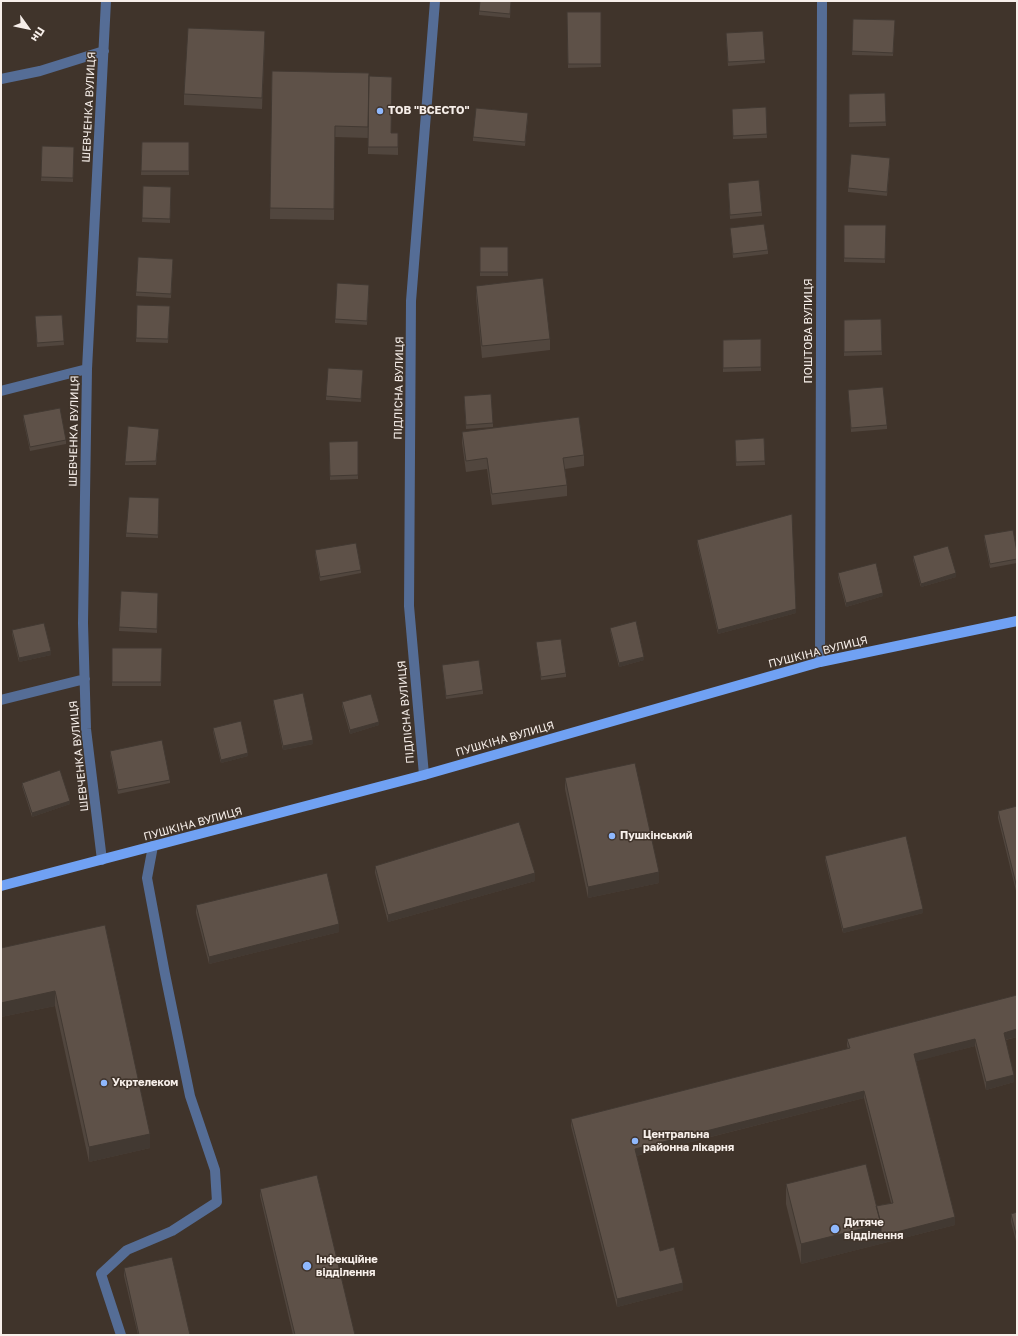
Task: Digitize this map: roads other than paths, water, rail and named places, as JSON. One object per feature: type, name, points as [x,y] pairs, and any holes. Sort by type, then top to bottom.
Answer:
[{"type":"main road","name":"ПУШКІНА ВУЛИЦЯ","points":[[1,886],[424,775],[820,662],[1017,621]]},
{"type":"street","name":"ШЕВЧЕНКА ВУЛИЦЯ","points":[[102,860],[86,729],[83,623],[87,369],[106,1]]},
{"type":"street","name":"ПІДЛІСНА ВУЛИЦЯ","points":[[424,775],[409,606],[411,301],[436,1]]},
{"type":"street","name":"ПОШТОВА ВУЛИЦЯ","points":[[820,662],[822,1]]},
{"type":"street","points":[[1,79],[40,71],[104,51]]},
{"type":"street","points":[[1,391],[87,369]]},
{"type":"street","points":[[1,700],[85,679]]},
{"type":"street","points":[[121,1335],[101,1274],[127,1250],[172,1231],[217,1202],[215,1170],[190,1096],[166,981],[147,878],[153,846]]},
{"type":"place","name":"ТОВ \"ВСЕСТО\"","points":[[380,111]]},
{"type":"place","name":"Пушкінський","points":[[612,836]]},
{"type":"place","name":"Укртелеком","points":[[104,1083]]},
{"type":"place","name":"Центральна районна лікарня","points":[[635,1141]]},
{"type":"place","name":"Дитяче відділення","points":[[835,1229]]},
{"type":"place","name":"Інфекційне відділення","points":[[307,1266]]}]
